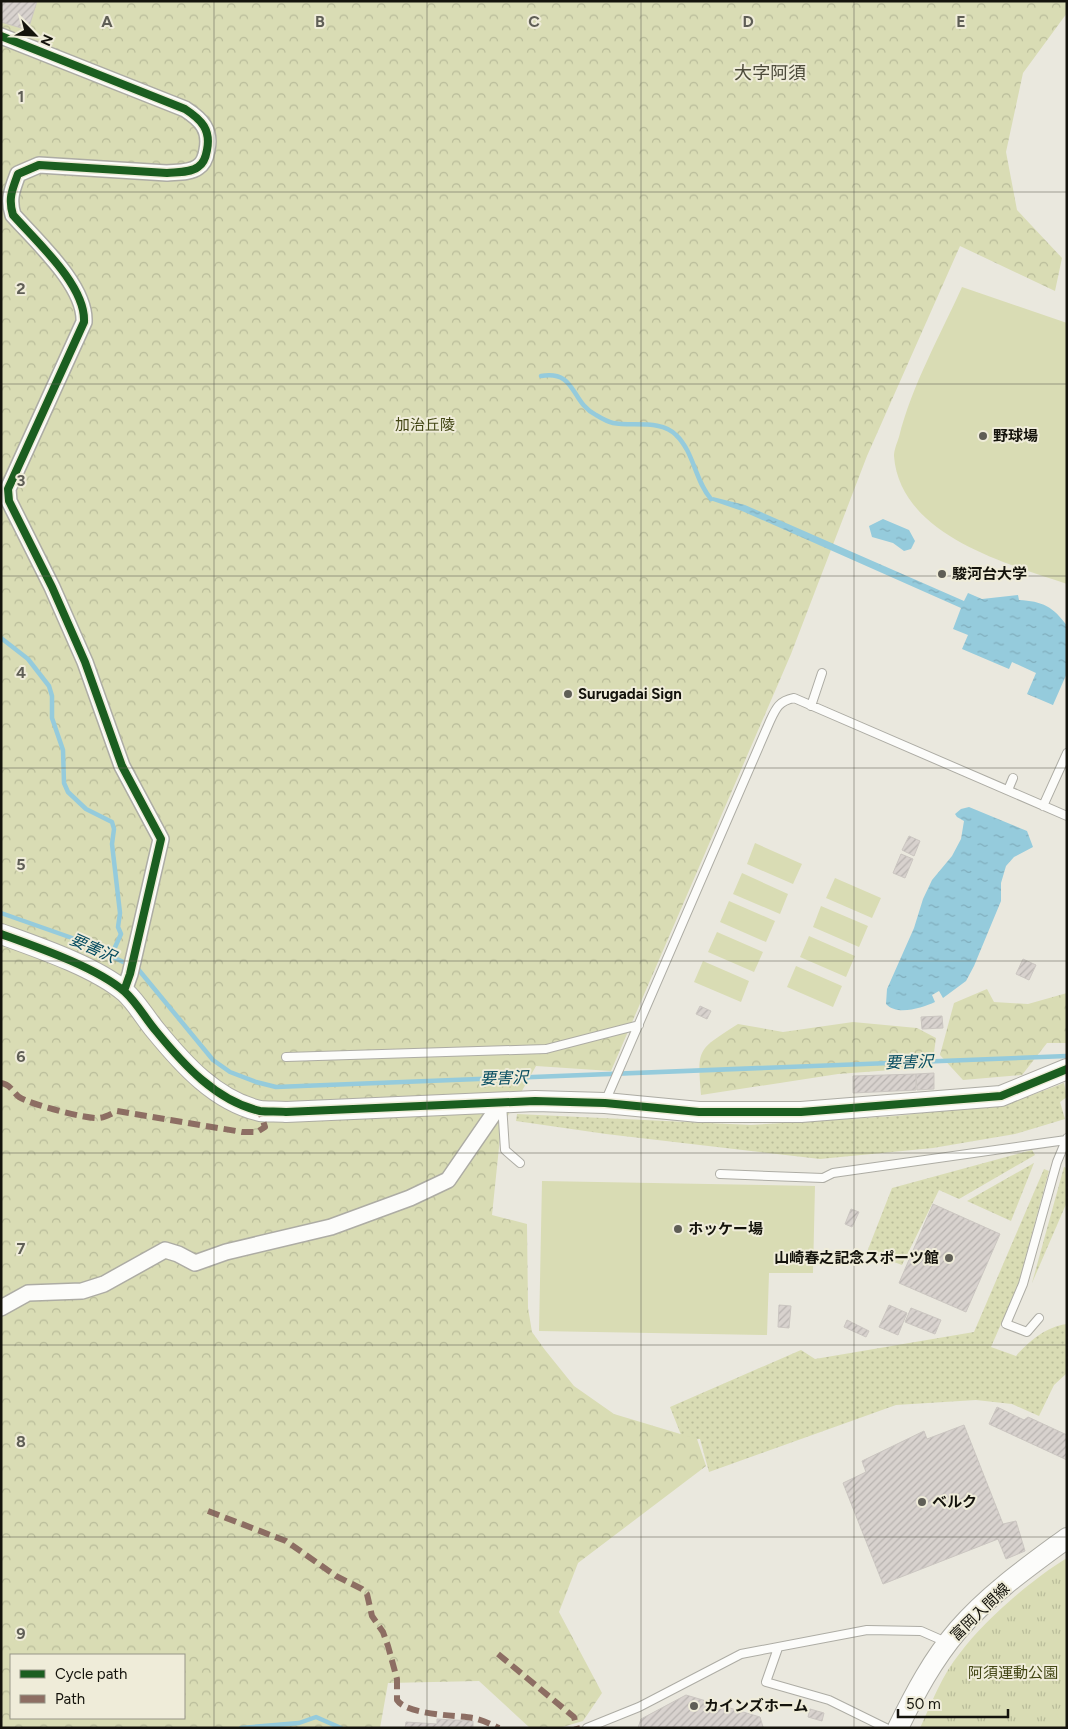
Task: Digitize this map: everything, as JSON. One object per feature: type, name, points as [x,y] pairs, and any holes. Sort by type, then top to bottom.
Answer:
[{"type":"street","points":[[1,36],[185,110],[197,116],[206,128],[209,140],[202,162],[198,167],[186,171],[167,173],[39,165],[18,174],[10,194],[9,203],[14,215],[73,284],[85,310],[84,322],[8,488],[9,502],[52,587],[86,662],[122,766],[161,838],[127,983]]},
{"type":"street","points":[[1,934],[54,954],[108,981],[127,983],[182,1062],[211,1088],[260,1111],[286,1112],[502,1102],[605,1103],[699,1112],[801,1112],[1001,1096],[1067,1069]]},
{"type":"street","points":[[1,1308],[28,1293],[66,1293],[104,1284],[165,1250],[196,1263],[226,1252],[331,1227],[410,1198],[448,1180],[502,1102]]},
{"type":"street","name":"富岡入間線","points":[[898,1728],[922,1680],[948,1642],[980,1607],[1067,1538]]},
{"type":"lane","points":[[811,706],[822,673]]},
{"type":"lane","points":[[605,1103],[778,704],[794,698],[1067,816]]},
{"type":"lane","points":[[1043,806],[1064,765],[1067,753]]},
{"type":"lane","points":[[1008,790],[1013,778]]},
{"type":"lane","points":[[286,1057],[546,1049],[639,1025]]},
{"type":"lane","points":[[502,1102],[505,1150],[520,1162]]},
{"type":"lane","points":[[720,1174],[823,1178],[833,1173],[1066,1139],[1057,1162],[1023,1284],[1006,1324],[1026,1332],[1039,1318]]},
{"type":"lane","points":[[587,1728],[639,1707],[741,1654],[867,1630],[921,1631],[948,1642]]},
{"type":"lane","points":[[778,1648],[766,1682],[829,1700],[886,1728]]},
{"type":"green space","name":"加治丘陵","points":[[1,1],[1067,1],[1067,13],[1023,73],[1006,152],[1017,210],[1062,258],[1055,291],[960,246],[867,456],[791,654],[611,1071],[536,1066],[501,1128],[492,1215],[527,1224],[528,1308],[532,1332],[574,1386],[614,1414],[697,1439],[706,1466],[578,1563],[559,1612],[602,1693],[583,1721],[559,1728],[530,1728],[479,1681],[388,1683],[380,1728],[1,1728]]},
{"type":"green space","name":"野球場","points":[[962,287],[1067,323],[1067,584],[1015,566],[960,542],[935,526],[915,506],[901,483],[894,456],[896,446],[911,399]]},
{"type":"green space","points":[[755,843],[802,864],[793,884],[747,864]]},
{"type":"green space","points":[[742,873],[788,894],[780,914],[733,894]]},
{"type":"green space","points":[[835,878],[881,898],[872,918],[826,898]]},
{"type":"green space","points":[[729,901],[775,921],[766,942],[720,922]]},
{"type":"green space","points":[[821,906],[868,926],[859,947],[813,927]]},
{"type":"green space","points":[[717,932],[763,952],[754,972],[708,952]]},
{"type":"green space","points":[[809,936],[855,956],[846,977],[800,957]]},
{"type":"green space","points":[[703,961],[749,981],[741,1002],[694,982]]},
{"type":"green space","points":[[796,966],[842,986],[833,1007],[787,987]]},
{"type":"green space","points":[[987,989],[994,1002],[1028,1004],[1067,993],[1067,1043],[1047,1043],[1022,1075],[963,1080],[940,1055],[954,1003]]},
{"type":"green space","points":[[853,1022],[917,1028],[936,1038],[932,1067],[838,1074],[701,1095],[699,1067],[703,1051],[715,1039],[738,1024],[783,1032]]},
{"type":"green space","points":[[1064,1083],[1067,1097],[1060,1102],[1065,1119],[1015,1134],[933,1148],[820,1159],[606,1134],[516,1121],[517,1114],[751,1125],[896,1116],[1013,1102]]},
{"type":"green space","points":[[1032,1150],[1035,1155],[959,1199],[939,1190],[902,1265],[867,1252],[892,1188]]},
{"type":"green space","points":[[1034,1163],[1011,1221],[967,1201]]},
{"type":"green space","points":[[1064,1167],[1067,1168],[1067,1202],[1032,1283]]},
{"type":"green space","points":[[1044,1169],[1049,1171],[1018,1285],[991,1347],[1016,1356],[1038,1335],[1052,1328],[1067,1324],[1067,1373],[1054,1385],[1039,1416],[1012,1404],[976,1400],[896,1405],[709,1472],[700,1439],[683,1440],[670,1407],[801,1350],[815,1359],[974,1332]]},
{"type":"green space","name":"ホッケー場","points":[[542,1181],[815,1186],[813,1273],[769,1273],[767,1335],[539,1331]]},
{"type":"green space","name":"阿須運動公園","points":[[1067,1558],[1067,1728],[920,1728],[948,1670],[970,1640],[1010,1601],[1039,1577]]},
{"type":"green space","points":[[1067,1695],[1067,1723],[1055,1716]]},
{"type":"water","points":[[713,497],[745,505],[964,601],[968,593],[982,599],[1018,595],[1019,600],[1047,606],[1067,626],[1067,673],[1053,705],[1027,694],[1036,673],[1012,662],[1009,669],[962,649],[968,635],[953,629],[961,608],[742,511],[710,500]]},
{"type":"water","points":[[883,519],[909,530],[915,541],[911,549],[904,551],[893,543],[872,537],[869,526]]},
{"type":"water","points":[[969,807],[1027,831],[1033,847],[1014,857],[1006,866],[1001,883],[1001,901],[966,981],[943,998],[939,991],[932,995],[935,1002],[923,1007],[910,1010],[896,1010],[886,1004],[887,989],[914,928],[923,899],[932,880],[952,856],[961,839],[964,821],[955,814],[961,809]]},
{"type":"building","points":[[1,1],[37,1],[28,30],[1,22]]},
{"type":"building","points":[[909,836],[920,841],[914,856],[902,850]]},
{"type":"building","points":[[901,854],[913,859],[905,878],[893,873]]},
{"type":"building","points":[[1023,959],[1036,965],[1029,980],[1016,974]]},
{"type":"building","points":[[700,1006],[711,1011],[707,1019],[696,1014]]},
{"type":"building","points":[[942,1016],[943,1028],[922,1029],[921,1017]]},
{"type":"building","points":[[934,1073],[934,1089],[917,1090],[916,1074]]},
{"type":"building","points":[[916,1074],[916,1090],[853,1093],[853,1076]]},
{"type":"building","name":"山崎春之記念スポーツ館","points":[[933,1204],[1000,1234],[966,1312],[899,1283]]},
{"type":"building","points":[[851,1209],[859,1212],[852,1227],[845,1224]]},
{"type":"building","points":[[779,1305],[791,1306],[789,1328],[778,1327]]},
{"type":"building","points":[[889,1305],[907,1313],[898,1335],[879,1327]]},
{"type":"building","points":[[911,1308],[941,1320],[935,1334],[905,1322]]},
{"type":"building","points":[[847,1320],[869,1331],[866,1337],[844,1327]]},
{"type":"building","points":[[997,1407],[1024,1420],[1028,1417],[1067,1435],[1067,1460],[989,1424]]},
{"type":"building","name":"ベルク","points":[[964,1425],[1003,1524],[1016,1521],[1025,1551],[1006,1559],[998,1539],[883,1584],[843,1483],[866,1472],[862,1461],[924,1431],[927,1439]]},
{"type":"building","name":"カインズホーム","points":[[686,1695],[760,1717],[763,1727],[766,1728],[638,1728],[641,1719]]},
{"type":"building","points":[[810,1709],[824,1713],[822,1721],[808,1717]]},
{"type":"building","points":[[437,1719],[473,1721],[473,1728],[405,1728],[406,1722],[437,1724]]},
{"type":"waterway","points":[[541,376],[553,375],[567,382],[588,409],[609,422],[654,425],[670,430],[687,450],[701,484],[711,499]]},
{"type":"waterway","points":[[1,638],[28,659],[49,686],[52,696],[52,718],[63,750],[64,783],[68,792],[86,809],[112,822],[114,829],[112,844],[120,913],[118,927],[121,934],[111,956]]},
{"type":"waterway","name":"要害沢","points":[[1,913],[75,939],[138,969],[213,1060],[230,1072],[276,1087],[1067,1056]]},
{"type":"waterway","points":[[241,1728],[299,1723],[316,1717],[341,1728]]},
{"type":"marked path","points":[[1,1083],[7,1085],[19,1097],[25,1100],[92,1118],[108,1116],[117,1111],[242,1132],[257,1132],[265,1127],[260,1111]]},
{"type":"marked path","points":[[208,1511],[286,1541],[336,1576],[362,1589],[367,1594],[372,1616],[383,1632],[388,1646],[397,1679],[397,1700],[402,1705],[432,1714],[473,1718],[499,1728]]},
{"type":"marked path","points":[[498,1654],[574,1717],[577,1728]]},
{"type":"cycle path","points":[[1,36],[185,109],[204,126],[208,137],[204,160],[195,169],[167,173],[39,165],[18,174],[11,199],[13,215],[47,251],[69,279],[83,308],[84,322],[8,489],[9,501],[52,587],[85,662],[122,766],[161,839],[130,974],[124,991]]},
{"type":"cycle path","points":[[1,934],[83,966],[113,983],[129,996],[166,1044],[202,1080],[229,1099],[260,1111],[286,1112],[535,1101],[605,1103],[699,1112],[801,1112],[1001,1096],[1067,1069]]},
{"type":"place","name":"野球場","points":[[983,436]]},
{"type":"place","name":"駿河台大学","points":[[942,574]]},
{"type":"place","name":"Surugadai Sign","points":[[568,694]]},
{"type":"place","name":"ホッケー場","points":[[678,1229]]},
{"type":"place","name":"山崎春之記念スポーツ館","points":[[949,1258]]},
{"type":"place","name":"ベルク","points":[[922,1502]]},
{"type":"place","name":"カインズホーム","points":[[694,1706]]},
{"type":"district","name":"大字阿須","points":[[770,73]]}]
